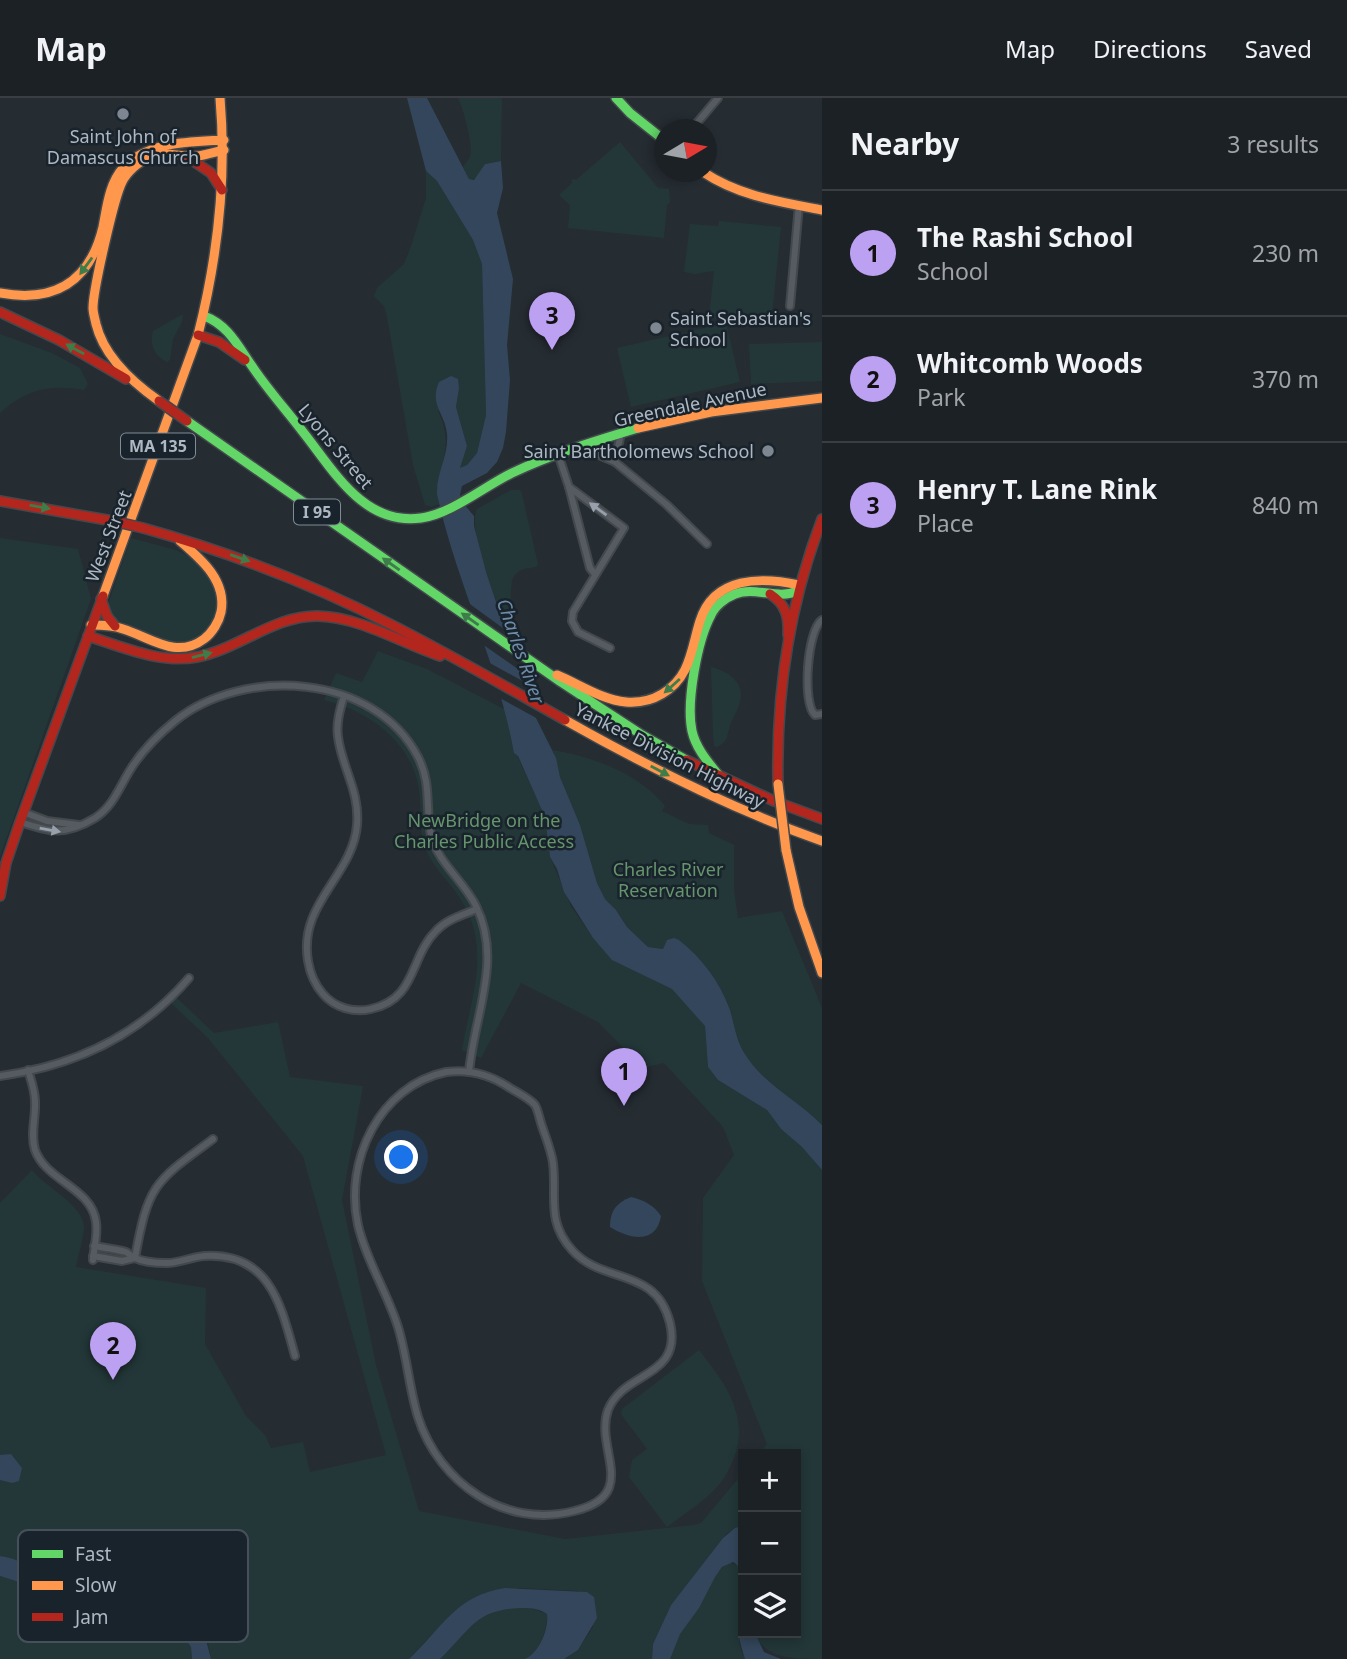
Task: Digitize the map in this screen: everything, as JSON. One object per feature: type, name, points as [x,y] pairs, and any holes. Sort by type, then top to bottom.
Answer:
[{"type":"main road","name":"West Street","points":[[0,896],[6,863],[23,812],[204,316],[216,256],[222,190],[224,150],[220,98]]},
{"type":"main road","points":[[616,98],[654,131]]},
{"type":"main road","points":[[0,293],[29,297],[46,295],[66,287],[82,273],[96,250],[114,181],[132,158],[158,147],[223,140]]},
{"type":"main road","points":[[134,384],[105,347],[94,319],[95,291],[121,184],[134,166],[158,155],[208,155],[224,150]]},
{"type":"main road","points":[[186,156],[211,173],[222,190]]},
{"type":"main road","points":[[717,182],[741,193],[822,210]]},
{"type":"main road","name":"I 95","points":[[0,312],[79,351],[134,384]]},
{"type":"main road","name":"Lyons Street","points":[[204,316],[224,327],[344,484],[362,502],[377,512],[398,518],[417,519],[437,514],[453,505]]},
{"type":"main road","name":"Lyons Street","points":[[198,335],[223,344],[252,366]]},
{"type":"main road","name":"Yankee Division Highway","points":[[134,384],[538,667],[639,734],[722,779],[822,819]]},
{"type":"main road","name":"Greendale Avenue","points":[[453,505],[513,473],[558,454],[621,433],[729,409],[822,398]]},
{"type":"main road","name":"Yankee Division Highway","points":[[0,500],[143,528],[250,562],[317,589],[391,624],[706,795],[822,841]]},
{"type":"main road","points":[[822,519],[798,588],[788,635],[779,703],[778,784],[786,850],[799,906],[822,974]]},
{"type":"main road","points":[[91,625],[115,626],[158,646],[172,649],[199,643],[215,626],[222,602],[218,582],[206,565],[175,537]]},
{"type":"main road","points":[[538,667],[611,699],[632,702],[653,698],[669,690],[684,673],[691,659],[703,613],[720,593],[740,582],[754,579],[798,588]]},
{"type":"main road","points":[[722,779],[698,746],[690,721],[706,629],[712,613],[727,598],[743,592],[781,596],[798,588]]},
{"type":"main road","points":[[764,593],[777,598],[786,610],[788,635]]},
{"type":"main road","points":[[101,600],[107,616],[115,626]]},
{"type":"main road","points":[[88,636],[162,656],[194,658],[293,620],[320,616],[342,620],[419,650],[459,661]]},
{"type":"street","points":[[700,119],[718,98]]},
{"type":"street","points":[[789,306],[799,205]]},
{"type":"street","points":[[615,462],[621,433]]},
{"type":"street","points":[[580,447],[615,462],[666,504],[707,544]]},
{"type":"street","points":[[558,454],[590,568],[595,574]]},
{"type":"street","points":[[569,487],[624,528],[573,612],[572,621],[578,632],[610,648]]},
{"type":"street","points":[[819,622],[811,643],[808,669],[809,704],[811,713],[815,716],[822,714]]},
{"type":"street","points":[[20,822],[58,832],[94,818],[105,810],[136,761],[157,737],[181,716],[204,703],[233,692],[265,687],[305,688],[344,695],[378,713],[411,746],[426,776],[430,828],[434,844],[442,860],[463,885],[477,909],[485,934],[488,969],[473,1035],[469,1072]]},
{"type":"street","points":[[344,695],[338,721],[338,738],[355,790],[357,829],[350,852],[319,901],[309,926],[307,959],[317,986],[331,1002],[350,1010],[371,1009],[387,1003],[407,986],[423,949],[435,931],[453,919],[477,909]]},
{"type":"street","points":[[23,812],[47,821],[79,825]]},
{"type":"street","points":[[0,1076],[78,1058],[104,1046],[156,1011],[189,978]]},
{"type":"street","points":[[29,1070],[35,1102],[32,1128],[35,1148],[46,1167],[91,1207],[97,1225],[93,1258],[125,1261],[135,1258]]},
{"type":"street","points":[[446,1072],[469,1072],[500,1081],[536,1108],[553,1160],[554,1217],[569,1247],[595,1267],[633,1279],[646,1287],[662,1305],[670,1322],[671,1346],[665,1360],[623,1390],[607,1412],[605,1429],[612,1469],[609,1487],[595,1503],[573,1512],[534,1515],[500,1508],[468,1490],[444,1465],[419,1421],[398,1327],[358,1226],[355,1193],[358,1164],[369,1135],[385,1110],[400,1093],[422,1080],[446,1072]]},
{"type":"street","points":[[135,1258],[143,1217],[155,1188],[177,1166],[214,1139]]},
{"type":"street","points":[[94,1246],[124,1252],[135,1258],[169,1263],[204,1256],[237,1261],[252,1268],[264,1278],[277,1297],[295,1356]]},
{"type":"green space","points":[[458,98],[502,98],[501,161],[485,164],[472,180],[463,167],[470,157],[471,145]]},
{"type":"green space","points":[[620,142],[658,188],[669,189],[670,202],[667,205],[664,238],[568,228],[570,205],[559,195],[572,183],[572,179],[576,180]]},
{"type":"green space","points":[[426,171],[437,181],[473,240],[482,264],[486,415],[477,453],[467,465],[460,468],[467,446],[456,407],[458,396],[438,411],[446,438],[439,481],[439,504],[432,507],[425,505],[413,465],[387,317],[384,306],[374,296],[377,288],[404,264],[426,198]]},
{"type":"green space","points":[[719,221],[781,227],[771,325],[709,318],[714,271],[695,274],[684,272],[690,224],[718,226]]},
{"type":"green space","points":[[183,314],[173,339],[170,360],[167,362],[154,350],[153,331]]},
{"type":"green space","points":[[726,323],[740,382],[631,407],[617,348]]},
{"type":"green space","points":[[0,334],[52,353],[80,368],[88,384],[84,390],[39,390],[19,398],[0,413]]},
{"type":"green space","points":[[822,342],[822,381],[751,384],[749,344]]},
{"type":"green space","points":[[511,490],[520,490],[522,494],[538,564],[536,567],[519,571],[514,576],[509,614],[504,622],[483,564],[475,519],[477,509]]},
{"type":"green space","points":[[0,538],[78,549],[91,599],[0,857]]},
{"type":"green space","points":[[131,538],[176,550],[204,568],[217,592],[218,606],[214,618],[202,635],[192,641],[168,644],[139,634],[113,619],[108,604]]},
{"type":"green space","name":"NewBridge on the Charles Public Access","points":[[378,651],[427,669],[506,710],[516,753],[545,817],[550,857],[571,906],[593,938],[614,960],[672,989],[697,1014],[705,1026],[708,1067],[718,1080],[767,1110],[781,1129],[802,1147],[822,1170],[822,1659],[782,1656],[766,1648],[758,1638],[801,1638],[801,1449],[763,1449],[767,1444],[702,1281],[703,1198],[734,1155],[723,1127],[664,1063],[643,1068],[598,1022],[521,983],[481,1058],[462,1050],[476,977],[476,941],[472,923],[455,890],[433,863],[425,848],[419,790],[408,758],[386,731],[372,720],[324,700],[336,673],[362,682]]},
{"type":"green space","points":[[711,667],[730,675],[741,691],[739,705],[726,738],[717,747],[714,746],[713,735]]},
{"type":"green space","name":"Charles River Reservation","points":[[553,750],[614,768],[654,794],[665,806],[662,811],[689,824],[708,825],[709,833],[734,845],[734,890],[738,918],[782,911],[822,1008],[822,1125],[751,1063],[741,1046],[721,990],[695,955],[679,940],[666,943],[663,949],[648,947],[627,927],[605,899],[597,883],[580,825],[560,777]]},
{"type":"green space","points":[[176,997],[214,1033],[278,1022],[290,1077],[363,1086],[342,1200],[376,1365],[419,1511],[565,1539],[701,1523],[738,1479],[738,1528],[727,1533],[671,1605],[653,1644],[652,1659],[564,1659],[578,1650],[593,1627],[579,1591],[519,1588],[455,1610],[409,1659],[211,1659],[208,1642],[248,1642],[248,1530],[18,1530],[18,1562],[0,1556],[0,1203],[32,1170],[71,1204],[83,1220],[84,1228],[76,1267],[206,1288],[205,1344],[246,1416],[265,1435],[271,1448],[303,1442],[310,1472],[386,1455],[303,1156],[208,1038],[171,1003]]},
{"type":"green space","points":[[699,1350],[732,1400],[739,1427],[738,1442],[730,1467],[718,1486],[667,1527],[629,1477],[632,1460],[647,1449],[621,1414],[622,1409]]},
{"type":"green space","points":[[729,1562],[738,1566],[738,1638],[745,1659],[669,1659],[686,1622],[721,1569]]},
{"type":"green space","points":[[0,1576],[18,1581],[18,1642],[187,1642],[191,1647],[192,1659],[0,1659]]},
{"type":"green space","points":[[509,1608],[531,1608],[547,1614],[542,1640],[530,1656],[525,1659],[440,1659],[477,1621]]},
{"type":"water","points":[[407,98],[427,98],[469,179],[474,180],[485,164],[501,161],[503,188],[497,213],[513,279],[507,345],[510,380],[506,432],[497,462],[487,473],[462,486],[460,495],[474,516],[486,572],[533,712],[556,758],[560,777],[580,825],[597,883],[605,899],[627,927],[648,947],[663,949],[667,940],[674,938],[703,963],[726,1000],[739,1041],[751,1063],[822,1125],[822,1170],[802,1147],[781,1129],[767,1110],[718,1080],[708,1067],[705,1026],[672,989],[612,960],[593,938],[564,892],[550,857],[545,817],[518,756],[514,753],[498,687],[455,559],[437,494],[447,442],[446,427],[436,397],[439,382],[451,376],[458,379],[456,407],[467,446],[460,468],[467,465],[477,453],[486,415],[482,264],[473,240],[437,181],[426,171]]},
{"type":"water","points":[[631,1197],[648,1204],[661,1216],[654,1232],[641,1237],[610,1227],[615,1208]]},
{"type":"water","points":[[11,1454],[22,1468],[19,1481],[12,1483],[0,1480],[0,1455]]},
{"type":"water","points":[[738,1527],[738,1567],[733,1562],[722,1567],[699,1608],[680,1634],[670,1659],[652,1659],[653,1644],[671,1605],[723,1538]]},
{"type":"water","points":[[0,1556],[18,1561],[18,1582],[0,1576]]},
{"type":"water","points":[[505,1588],[587,1592],[594,1597],[597,1618],[578,1650],[564,1659],[525,1659],[535,1652],[542,1640],[547,1614],[537,1609],[520,1608],[492,1613],[482,1618],[440,1659],[409,1659],[451,1614],[474,1598]]},
{"type":"water","points":[[740,1638],[757,1638],[764,1652],[781,1659],[745,1659]]},
{"type":"water","points":[[187,1642],[207,1642],[211,1659],[192,1659],[191,1647]]},
{"type":"pier","points":[[467,602],[511,634],[525,674],[478,641]]},
{"type":"pier","points":[[486,661],[528,684],[540,720],[498,697]]},
{"type":"traffic: fast","points":[[616,98],[654,132]]},
{"type":"traffic: fast","points":[[204,316],[220,325],[233,338],[266,385],[352,493],[367,505],[401,518],[421,518],[444,511],[527,466],[638,428]]},
{"type":"traffic: fast","points":[[187,421],[561,682],[686,760]]},
{"type":"traffic: fast","points":[[720,777],[703,756],[692,731],[690,705],[694,672],[706,626],[718,605],[735,594],[750,591],[782,594],[798,591]]},
{"type":"traffic: slow","points":[[103,596],[198,335],[211,276],[219,217],[222,158],[220,98]]},
{"type":"traffic: slow","points":[[0,293],[37,295],[53,291],[79,275],[97,246],[109,196],[118,174],[133,159],[170,145],[224,140]]},
{"type":"traffic: slow","points":[[159,401],[120,368],[105,347],[96,324],[94,298],[109,224],[122,182],[142,161],[162,154],[198,156],[224,150]]},
{"type":"traffic: slow","points":[[717,180],[775,201],[822,210]]},
{"type":"traffic: slow","points":[[638,428],[711,412],[822,398]]},
{"type":"traffic: slow","points":[[91,625],[119,628],[173,647],[194,645],[207,637],[220,616],[220,590],[211,572],[180,541]]},
{"type":"traffic: slow","points":[[557,675],[617,701],[636,702],[654,698],[672,687],[684,671],[700,621],[716,595],[741,583],[755,581],[799,585]]},
{"type":"traffic: slow","points":[[565,720],[691,786],[822,841]]},
{"type":"traffic: slow","points":[[778,784],[786,850]]},
{"type":"traffic: slow","points":[[786,850],[799,907],[822,973]]},
{"type":"traffic: jam","points":[[189,158],[211,173],[222,190]]},
{"type":"traffic: jam","points":[[0,312],[59,340],[126,379]]},
{"type":"traffic: jam","points":[[198,335],[219,342],[245,360]]},
{"type":"traffic: jam","points":[[159,401],[187,421]]},
{"type":"traffic: jam","points":[[0,501],[113,521]]},
{"type":"traffic: jam","points":[[778,784],[779,716],[787,649],[801,584],[822,519]]},
{"type":"traffic: jam","points":[[113,521],[143,528]]},
{"type":"traffic: jam","points":[[143,528],[238,558],[331,596],[436,648],[565,720]]},
{"type":"traffic: jam","points":[[770,594],[780,602],[785,612],[788,635]]},
{"type":"traffic: jam","points":[[0,896],[6,863],[20,822],[103,596]]},
{"type":"traffic: jam","points":[[101,599],[107,616],[115,626]]},
{"type":"traffic: jam","points":[[88,636],[142,653],[183,659],[212,653],[286,621],[318,616],[334,617],[365,626],[440,656]]},
{"type":"traffic: jam","points":[[686,760],[774,801],[822,819]]},
{"type":"place","name":"Saint John of Damascus Church","points":[[123,114]]},
{"type":"place","name":"Saint Sebastian's School","points":[[656,328]]},
{"type":"place","name":"Henry T. Lane Rink","points":[[552,350]]},
{"type":"place","name":"Saint Bartholomews School","points":[[768,451]]},
{"type":"place","name":"The Rashi School","points":[[624,1106]]},
{"type":"place","name":"Whitcomb Woods","points":[[113,1380]]},
{"type":"water label","name":"Charles River","points":[[521,651]]}]
